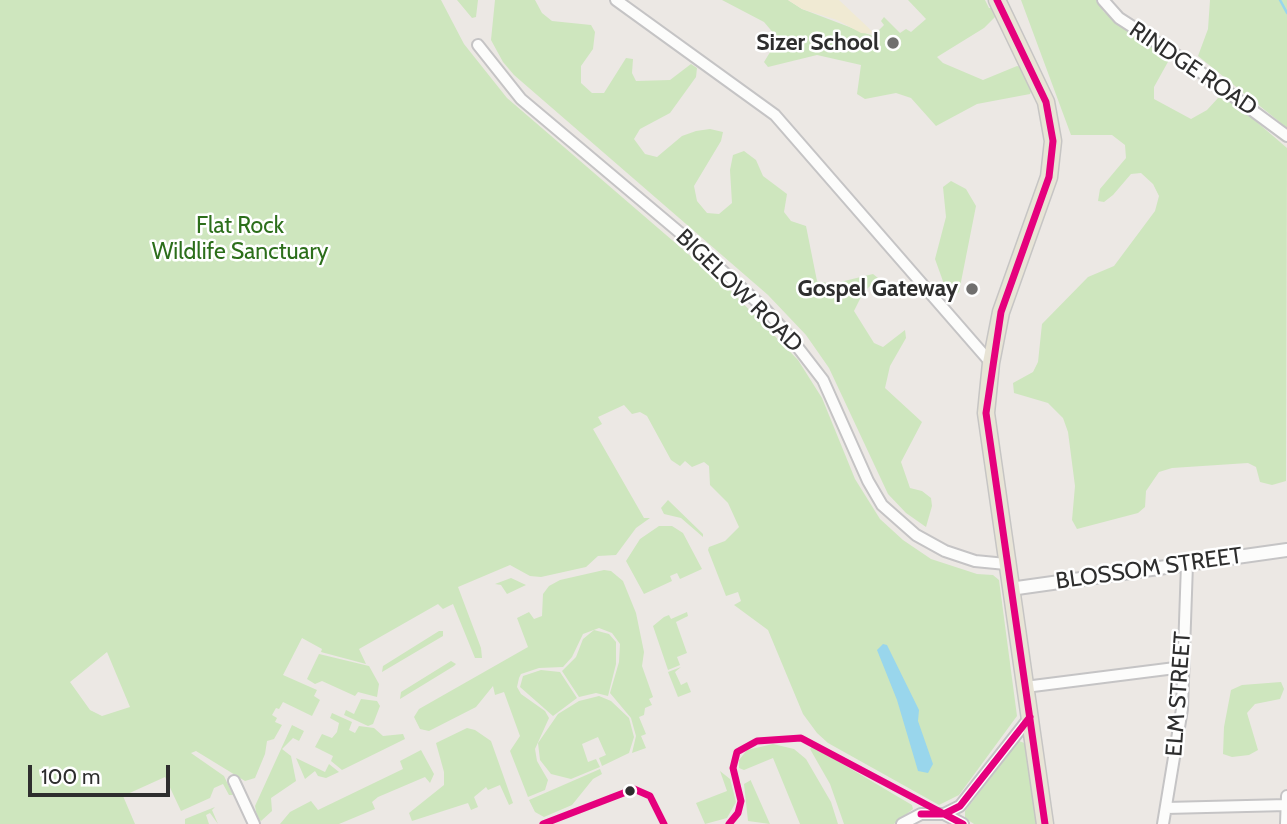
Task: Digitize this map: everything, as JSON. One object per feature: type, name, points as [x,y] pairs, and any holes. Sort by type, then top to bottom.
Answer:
[{"type":"main road","points":[[997,0],[1018,38],[1046,102],[1052,126],[1049,177],[1001,312],[990,363],[987,429],[1045,824]]},
{"type":"main road","points":[[1008,0],[1018,38]]},
{"type":"street","points":[[616,0],[775,115],[990,363]]},
{"type":"street","name":"RINDGE ROAD","points":[[1103,0],[1119,18],[1187,62],[1287,136]]},
{"type":"street","name":"BIGELOW ROAD","points":[[478,45],[522,99],[679,232],[765,309],[789,336],[823,380],[868,481],[882,505],[916,535],[945,551],[975,561],[1006,564]]},
{"type":"street","name":"BLOSSOM STREET","points":[[1010,589],[1287,550]]},
{"type":"street","name":"ELM STREET","points":[[1163,824],[1180,723],[1187,564]]},
{"type":"street","points":[[1025,687],[1183,667]]},
{"type":"street","points":[[944,814],[966,801],[1030,718]]},
{"type":"street","points":[[234,781],[254,824]]},
{"type":"street","points":[[1286,824],[1287,796]]},
{"type":"street","points":[[1166,808],[1287,804]]},
{"type":"street","points":[[902,824],[921,814],[944,814],[963,824]]},
{"type":"green space","name":"Flat Rock Wildlife Sanctuary","points":[[0,0],[441,0],[464,44],[507,98],[730,290],[798,360],[822,398],[855,479],[880,519],[903,540],[931,559],[977,574],[993,575],[999,580],[1017,716],[959,795],[939,805],[828,743],[817,733],[803,714],[768,630],[734,605],[741,601],[738,592],[726,596],[708,550],[709,547],[725,541],[739,527],[728,503],[710,485],[709,466],[704,462],[692,467],[685,461],[680,466],[671,460],[647,416],[640,412],[632,414],[624,405],[598,417],[602,424],[593,429],[644,518],[650,518],[636,528],[616,555],[598,556],[586,567],[541,577],[530,576],[510,565],[458,587],[481,648],[482,658],[475,658],[453,604],[443,609],[438,604],[359,649],[366,664],[321,652],[322,649],[302,638],[283,675],[317,690],[314,696],[320,700],[312,716],[283,702],[279,709],[276,708],[272,715],[277,718],[275,722],[282,725],[274,739],[267,741],[265,754],[255,778],[245,781],[196,751],[191,753],[224,776],[233,795],[229,795],[223,784],[214,788],[210,798],[181,811],[165,777],[123,796],[135,824],[0,824]],"holes":[[[107,652],[130,707],[102,716],[90,710],[70,682]]]},
{"type":"green space","points":[[457,0],[478,0],[476,17],[472,18]]},
{"type":"green space","points":[[495,0],[535,0],[542,13],[552,21],[591,25],[595,32],[593,49],[581,66],[581,83],[592,93],[604,93],[626,58],[633,59],[632,73],[636,81],[670,80],[691,64],[697,68],[696,77],[670,113],[640,129],[634,139],[645,154],[657,157],[682,136],[696,131],[710,129],[723,132],[721,141],[694,186],[697,201],[707,213],[719,214],[732,203],[730,170],[733,155],[744,151],[756,160],[763,176],[787,194],[784,212],[791,221],[806,226],[817,281],[832,284],[873,274],[878,278],[863,293],[854,311],[874,343],[883,347],[905,330],[906,338],[890,366],[885,388],[922,422],[901,462],[910,488],[922,491],[931,498],[932,506],[926,527],[906,513],[888,494],[829,368],[806,335],[768,295],[514,75],[503,62],[491,40]]},
{"type":"green space","points":[[722,0],[788,0],[802,9],[873,36],[884,25],[881,21],[884,17],[900,33],[906,29],[911,32],[926,19],[908,0],[985,0],[989,8],[995,8],[998,14],[984,28],[937,57],[943,63],[983,80],[1017,66],[1025,68],[1032,89],[1030,94],[977,104],[936,126],[911,98],[896,93],[865,99],[857,94],[861,65],[817,55],[768,67],[764,62],[775,44],[775,35],[764,22]]},
{"type":"green space","points":[[1021,0],[1096,0],[1104,12],[1166,53],[1169,60],[1154,87],[1154,99],[1191,119],[1207,110],[1218,98],[1230,99],[1287,148],[1286,481],[1272,485],[1260,482],[1256,467],[1248,463],[1172,468],[1159,472],[1146,491],[1145,507],[1138,513],[1077,529],[1072,520],[1075,486],[1068,432],[1063,418],[1048,403],[1014,393],[1013,383],[1033,372],[1038,362],[1042,324],[1088,277],[1114,266],[1155,211],[1159,196],[1153,184],[1141,173],[1131,174],[1113,195],[1104,202],[1098,201],[1100,189],[1126,158],[1125,145],[1112,135],[1071,135]]},
{"type":"green space","points":[[1210,0],[1287,0],[1287,128],[1198,56],[1208,29]]},
{"type":"green space","points":[[951,181],[966,189],[976,206],[959,292],[949,298],[935,259],[946,217],[943,187]]},
{"type":"green space","points":[[668,500],[703,537],[681,518],[664,514],[661,508]]},
{"type":"green space","points":[[659,526],[672,526],[683,533],[702,569],[680,579],[677,573],[670,576],[672,581],[644,594],[626,561],[640,539]]},
{"type":"green space","points":[[604,570],[611,571],[623,581],[636,613],[644,652],[642,666],[653,697],[649,699],[652,705],[645,708],[644,715],[639,717],[646,734],[641,736],[646,748],[632,753],[636,736],[631,718],[610,693],[619,662],[620,644],[612,633],[599,628],[583,634],[572,657],[563,667],[539,668],[521,674],[519,678],[517,687],[521,694],[545,711],[549,718],[535,749],[537,761],[548,780],[545,790],[528,797],[510,751],[520,736],[504,692],[495,695],[493,686],[476,707],[429,731],[420,729],[414,717],[419,709],[528,647],[517,618],[529,612],[534,619],[542,616],[543,594],[549,586],[560,580]]},
{"type":"green space","points":[[511,578],[526,585],[507,594],[501,585],[495,584]]},
{"type":"green space","points":[[687,612],[688,616],[676,622],[687,653],[677,657],[680,665],[668,670],[653,626],[664,617],[669,615],[671,619]]},
{"type":"green space","points":[[594,630],[609,634],[616,642],[616,664],[608,696],[596,693],[579,697],[562,671],[576,657],[583,639]]},
{"type":"green space","points":[[443,631],[443,636],[382,672],[383,666]]},
{"type":"green space","points":[[319,654],[369,666],[379,684],[377,697],[358,692],[355,696],[322,681],[315,684],[307,679]]},
{"type":"green space","points":[[451,661],[456,664],[400,699],[401,692]]},
{"type":"green space","points":[[681,667],[675,672],[681,685],[687,682],[691,692],[678,697],[668,672]]},
{"type":"green space","points":[[541,670],[560,672],[577,698],[553,716],[520,687],[523,676]]},
{"type":"green space","points":[[1281,682],[1284,689],[1280,699],[1255,704],[1247,713],[1258,750],[1249,755],[1232,757],[1223,754],[1224,727],[1231,690],[1242,685]]},
{"type":"green space","points":[[599,696],[611,701],[629,718],[634,737],[629,753],[602,766],[599,758],[606,755],[598,737],[582,744],[588,762],[596,759],[600,767],[571,779],[551,774],[540,760],[538,743],[558,714],[579,701]]},
{"type":"green space","points":[[361,699],[377,701],[380,706],[373,724],[368,726],[344,715],[346,710],[354,714]]},
{"type":"green space","points":[[332,713],[352,722],[349,730],[355,733],[359,726],[374,728],[383,736],[403,734],[405,739],[342,770],[331,761],[333,756],[315,747],[322,734],[332,738],[337,732],[339,723],[330,718]]},
{"type":"green space","points":[[292,725],[304,731],[299,741],[293,738],[282,749],[291,756],[296,781],[271,798],[272,811],[261,821],[257,817],[255,806]]},
{"type":"green space","points":[[467,728],[491,741],[513,803],[509,805],[500,785],[488,790],[486,787],[474,797],[478,807],[471,810],[468,803],[412,821],[409,813],[444,785],[444,772],[436,743]]},
{"type":"green space","points":[[1019,741],[1027,744],[1039,824],[974,824],[965,818],[965,811]]},
{"type":"green space","points":[[773,744],[794,749],[806,759],[831,802],[838,824],[800,824],[773,758],[744,770],[739,768],[739,760],[747,750]]},
{"type":"green space","points":[[812,746],[912,805],[913,809],[894,824],[844,824],[830,784],[810,749]]},
{"type":"green space","points":[[421,750],[434,774],[430,783],[425,777],[378,797],[372,802],[375,809],[339,824],[280,824],[290,812],[311,801],[318,810],[403,769],[400,761]]},
{"type":"green space","points":[[296,758],[325,772],[329,764],[339,772],[326,778],[318,776],[315,771],[305,779]]},
{"type":"green space","points":[[600,769],[602,774],[593,779],[572,805],[544,817],[535,812],[529,800]]},
{"type":"green space","points":[[720,771],[730,779],[736,802],[727,818],[705,824],[696,803],[727,791]]},
{"type":"green space","points":[[751,780],[770,824],[748,821],[744,784]]},
{"type":"green space","points":[[215,807],[212,810],[218,824],[210,813],[206,815],[209,824],[185,824],[185,819]]},
{"type":"sand","points":[[788,0],[839,0],[875,34],[861,33],[837,20],[802,9]]},
{"type":"water","points":[[883,644],[887,645],[919,710],[918,721],[933,764],[928,773],[918,771],[897,700],[877,650]]},
{"type":"waterway","points":[[1280,0],[1287,13]]},
{"type":"transit line","points":[[997,0],[1046,102],[1053,141],[1049,177],[1001,312],[986,413],[1045,824]]},
{"type":"transit line","points":[[921,814],[944,814],[960,806],[1030,717]]},
{"type":"transit line","points":[[729,824],[738,813],[741,801],[733,768],[737,752],[757,741],[801,738],[963,824]]},
{"type":"transit line","points":[[543,824],[634,789],[650,796],[664,824]]},
{"type":"place","name":"Sizer School","points":[[893,43]]},
{"type":"place","name":"Gospel Gateway","points":[[972,289]]}]
